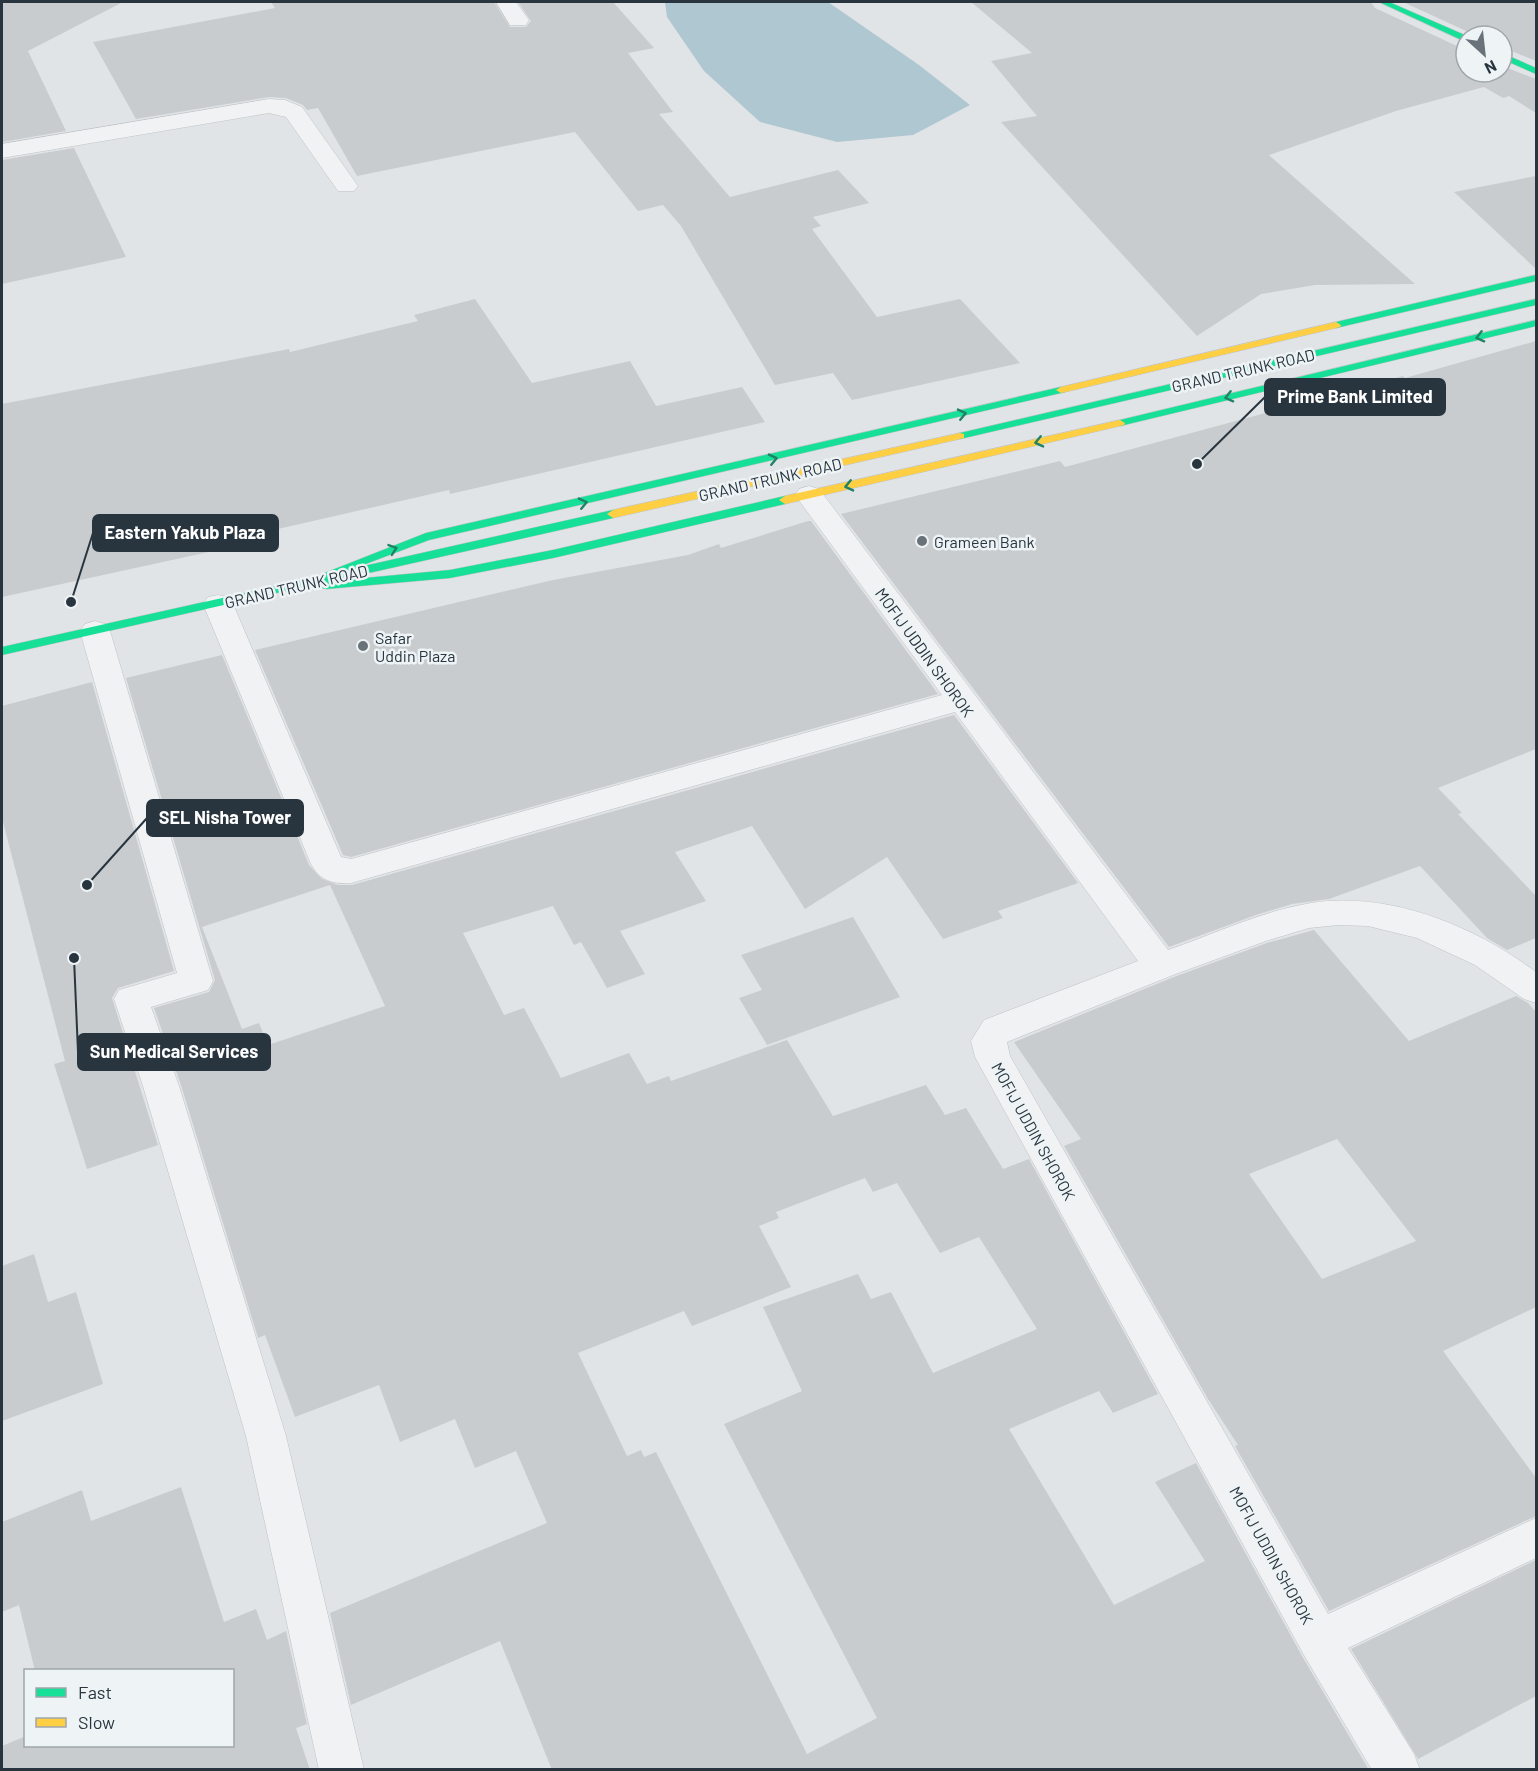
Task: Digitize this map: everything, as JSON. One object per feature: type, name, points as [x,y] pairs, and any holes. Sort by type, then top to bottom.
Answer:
[{"type":"main road","points":[[1383,2],[1454,34]]},
{"type":"main road","points":[[1514,61],[1536,71]]},
{"type":"main road","points":[[300,586],[426,537],[753,464],[1536,278]]},
{"type":"main road","name":"GRAND TRUNK ROAD","points":[[2,651],[300,586],[1536,302]]},
{"type":"main road","points":[[300,586],[369,583],[450,574],[553,555],[1536,323]]},
{"type":"street","points":[[506,2],[518,20]]},
{"type":"street","points":[[2,151],[269,106],[285,107],[294,112],[346,186]]},
{"type":"street","name":"MOFIJ UDDIN SHOROK","points":[[808,495],[1161,966],[996,1030],[989,1041],[993,1057],[1319,1640],[1398,1770]]},
{"type":"street","points":[[218,604],[327,864],[336,872],[351,871],[960,700]]},
{"type":"street","points":[[95,631],[196,981],[131,999],[161,1086],[266,1436],[342,1770]]},
{"type":"street","points":[[1161,966],[1310,916],[1363,912],[1441,931],[1536,990]]},
{"type":"street","points":[[1319,1640],[1536,1537]]},
{"type":"water","points":[[828,2],[919,65],[970,105],[913,135],[837,142],[760,122],[704,71],[667,17],[665,3]]},
{"type":"building","points":[[2,2],[123,2],[28,51],[66,131],[2,142]]},
{"type":"building","points":[[271,2],[494,2],[510,27],[526,27],[531,21],[518,2],[613,2],[654,48],[628,53],[673,112],[659,114],[730,197],[838,170],[869,203],[813,217],[821,226],[812,229],[877,317],[960,299],[1020,363],[852,400],[833,373],[775,385],[681,226],[663,205],[638,211],[575,132],[357,176],[318,108],[307,110],[303,105],[286,98],[269,97],[136,119],[93,42],[275,8]]},
{"type":"building","points":[[971,2],[1371,2],[1375,8],[1454,45],[1454,84],[1514,84],[1514,71],[1536,79],[1536,113],[1509,96],[1503,98],[1484,87],[1396,111],[1269,155],[1415,284],[1315,285],[1261,294],[1197,336],[1001,122],[1037,116],[991,61],[1032,53]]},
{"type":"building","points":[[1403,2],[1536,2],[1536,61],[1514,52],[1514,24],[1454,25]]},
{"type":"building","points":[[74,148],[126,257],[2,284],[2,160]]},
{"type":"building","points":[[1536,176],[1536,269],[1454,192]]},
{"type":"building","points":[[475,299],[532,383],[630,361],[656,406],[742,387],[765,422],[450,494],[449,490],[256,534],[260,541],[2,597],[2,404],[289,349],[290,352],[418,321],[414,315]]},
{"type":"building","points":[[1536,341],[1536,749],[1438,788],[1462,813],[1458,814],[1536,896],[1536,938],[1507,950],[1487,938],[1420,866],[1329,899],[1292,904],[1256,915],[1169,947],[841,514],[1060,461],[1065,467],[1403,376],[1405,378]]},
{"type":"building","points":[[811,521],[938,694],[351,857],[343,855],[255,650],[553,580],[688,555],[719,544],[721,548]]},
{"type":"building","points":[[222,655],[309,865],[322,879],[338,885],[352,885],[954,715],[1078,883],[998,911],[1003,918],[943,939],[887,857],[805,909],[752,826],[675,852],[706,901],[620,931],[645,974],[607,988],[581,942],[574,945],[553,906],[463,933],[504,1015],[524,1008],[561,1078],[629,1053],[647,1084],[669,1076],[671,1081],[787,1040],[833,1116],[926,1085],[945,1115],[966,1108],[1003,1169],[1029,1159],[1158,1394],[1113,1413],[1099,1391],[1009,1429],[1114,1605],[1205,1561],[1155,1482],[1196,1463],[1302,1656],[1369,1770],[552,1770],[500,1641],[351,1705],[330,1613],[547,1523],[516,1451],[475,1468],[455,1419],[400,1442],[379,1385],[295,1417],[265,1335],[258,1338],[181,1085],[154,1008],[209,992],[215,980],[126,678]],"holes":[[[330,885],[385,1006],[268,1045],[259,1023],[242,1029],[202,927]],[[865,1178],[873,1192],[897,1183],[940,1253],[979,1237],[1037,1329],[933,1373],[891,1292],[871,1299],[858,1274],[763,1307],[802,1391],[724,1424],[877,1718],[807,1754],[656,1452],[644,1457],[641,1450],[627,1456],[578,1353],[684,1311],[692,1326],[791,1287],[759,1226],[779,1218],[776,1212]]]},
{"type":"building","points":[[92,682],[174,971],[118,988],[112,998],[158,1145],[87,1169],[54,1064],[65,1061],[2,818],[2,706]]},
{"type":"building","points":[[853,917],[900,997],[767,1045],[739,998],[762,990],[741,955]]},
{"type":"building","points":[[1314,930],[1409,1041],[1516,996],[1528,1003],[1536,1012],[1536,1307],[1443,1351],[1536,1478],[1536,1516],[1329,1611],[1235,1446],[1238,1445],[1208,1399],[1064,1146],[1081,1139],[1014,1042],[1174,977],[1267,943]],"holes":[[[1337,1139],[1416,1241],[1322,1279],[1249,1174]]]},
{"type":"building","points":[[34,1254],[48,1302],[76,1292],[103,1384],[2,1421],[2,1266]]},
{"type":"building","points":[[181,1487],[224,1622],[256,1609],[267,1640],[286,1631],[307,1724],[296,1728],[310,1770],[2,1770],[2,1746],[24,1737],[24,1747],[234,1747],[234,1669],[35,1669],[19,1605],[2,1612],[2,1522],[82,1490],[91,1521]]},
{"type":"building","points":[[1536,1560],[1536,1696],[1418,1759],[1351,1649]]},
{"type":"traffic: fast","points":[[1383,2],[1454,34]]},
{"type":"traffic: fast","points":[[1514,61],[1536,71]]},
{"type":"traffic: fast","points":[[1336,325],[1536,278]]},
{"type":"traffic: fast","points":[[960,436],[1536,302]]},
{"type":"traffic: fast","points":[[1120,423],[1536,323]]},
{"type":"traffic: fast","points":[[318,578],[426,537],[1061,390]]},
{"type":"traffic: fast","points":[[326,585],[450,574],[553,554],[785,500]]},
{"type":"traffic: fast","points":[[2,651],[613,514]]},
{"type":"traffic: slow","points":[[1061,390],[1336,325]]},
{"type":"traffic: slow","points":[[785,500],[1120,423]]},
{"type":"traffic: slow","points":[[613,514],[960,436]]},
{"type":"place","name":"Prime Bank Limited","points":[[1197,464]]},
{"type":"place","name":"Grameen Bank","points":[[922,541]]},
{"type":"place","name":"Eastern Yakub Plaza","points":[[71,602]]},
{"type":"place","name":"Safar Uddin Plaza","points":[[363,646]]},
{"type":"place","name":"SEL Nisha Tower","points":[[87,885]]},
{"type":"place","name":"Sun Medical Services","points":[[74,958]]}]
